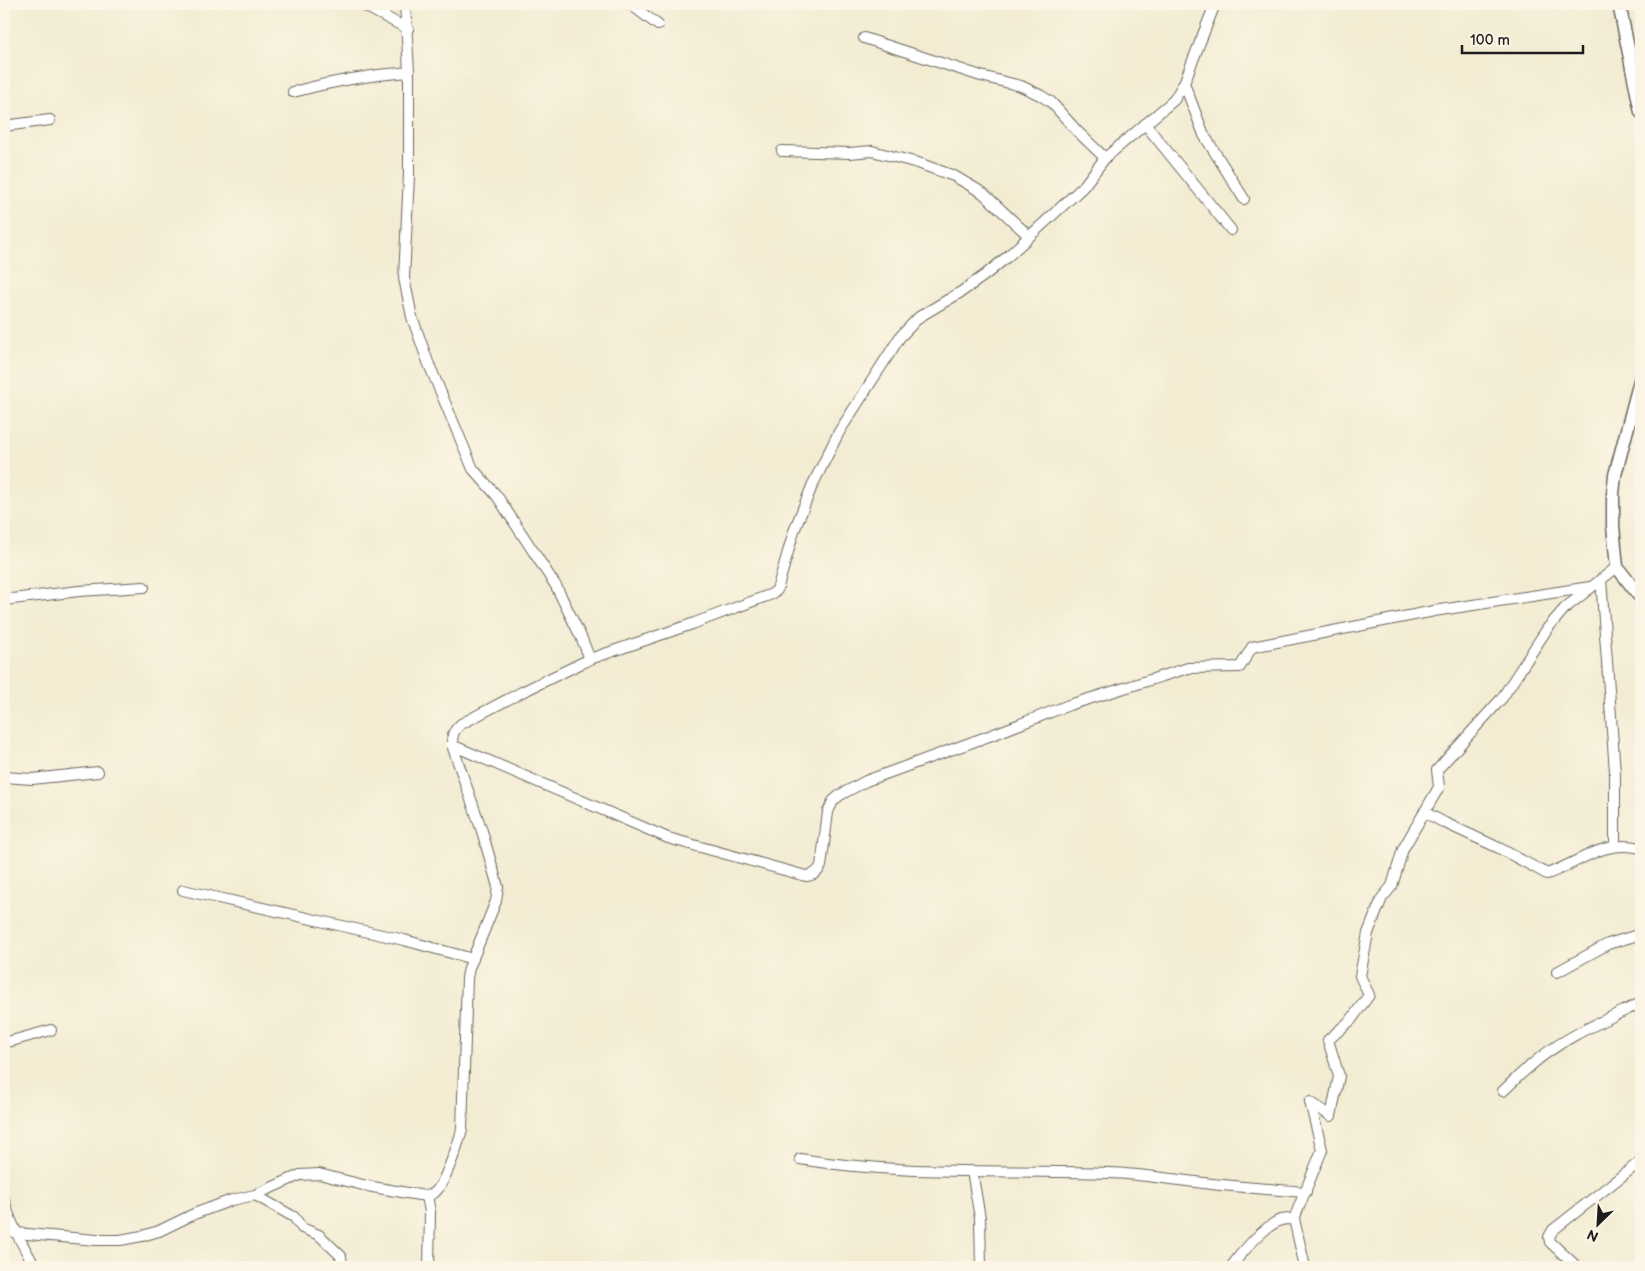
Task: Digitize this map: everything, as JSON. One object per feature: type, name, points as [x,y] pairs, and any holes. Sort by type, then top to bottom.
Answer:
[{"type":"main road","points":[[1619,4],[1641,112]]},
{"type":"main road","points":[[1641,376],[1615,475],[1613,494],[1613,526],[1617,567],[1641,598]]},
{"type":"street","points":[[361,4],[408,29]]},
{"type":"street","points":[[406,4],[409,72],[409,175],[404,278],[412,317],[432,371],[473,469],[497,496],[551,579],[582,637],[590,659]]},
{"type":"street","points":[[630,4],[658,24]]},
{"type":"street","points":[[4,1228],[16,1233],[96,1240],[120,1240],[159,1231],[194,1214],[232,1200],[255,1195],[300,1175],[318,1174],[367,1186],[427,1196],[434,1194],[457,1148],[462,1129],[467,978],[496,901],[498,887],[482,831],[452,745],[454,730],[461,724],[522,692],[590,659],[692,624],[772,594],[777,590],[794,531],[812,486],[839,432],[887,354],[919,317],[985,275],[1083,187],[1105,158],[1174,100],[1184,82],[1216,4]]},
{"type":"street","points":[[864,38],[981,76],[1020,86],[1040,95],[1051,102],[1076,131],[1105,158]]},
{"type":"street","points":[[293,92],[332,81],[375,74],[409,72]]},
{"type":"street","points":[[1184,82],[1204,135],[1244,199]]},
{"type":"street","points":[[4,126],[50,120]]},
{"type":"street","points":[[1145,124],[1232,230]]},
{"type":"street","points":[[782,150],[850,153],[872,151],[918,163],[954,176],[983,193],[1029,236]]},
{"type":"street","points":[[1305,1267],[1294,1219],[1322,1150],[1310,1102],[1331,1116],[1340,1076],[1328,1040],[1351,1020],[1369,995],[1360,976],[1368,932],[1382,898],[1392,886],[1403,849],[1439,787],[1437,770],[1502,698],[1547,629],[1566,608],[1617,567]]},
{"type":"street","points":[[1601,579],[1615,772],[1615,845]]},
{"type":"street","points":[[4,600],[79,591],[144,587]]},
{"type":"street","points":[[452,745],[668,838],[806,876],[818,872],[821,866],[828,812],[833,801],[840,795],[866,781],[1078,702],[1188,668],[1240,667],[1252,646],[1434,612],[1590,587]]},
{"type":"street","points":[[4,777],[32,779],[98,772]]},
{"type":"street","points":[[1424,812],[1499,848],[1547,874],[1607,846],[1641,848]]},
{"type":"street","points":[[183,890],[404,940],[473,959]]},
{"type":"street","points":[[1557,972],[1608,944],[1641,934]]},
{"type":"street","points":[[1503,1091],[1530,1066],[1558,1046],[1586,1029],[1641,1003]]},
{"type":"street","points":[[4,1043],[51,1030]]},
{"type":"street","points":[[800,1159],[832,1164],[913,1171],[1112,1173],[1224,1186],[1306,1192]]},
{"type":"street","points":[[1577,1267],[1550,1242],[1549,1237],[1553,1230],[1641,1161]]},
{"type":"street","points":[[972,1171],[980,1218],[980,1267]]},
{"type":"street","points":[[255,1195],[294,1217],[302,1228],[319,1236],[341,1256],[342,1267]]},
{"type":"street","points":[[427,1196],[430,1212],[429,1267]]},
{"type":"street","points":[[4,1199],[16,1233],[34,1267]]},
{"type":"street","points":[[1231,1267],[1240,1255],[1265,1231],[1280,1220],[1294,1219]]}]
